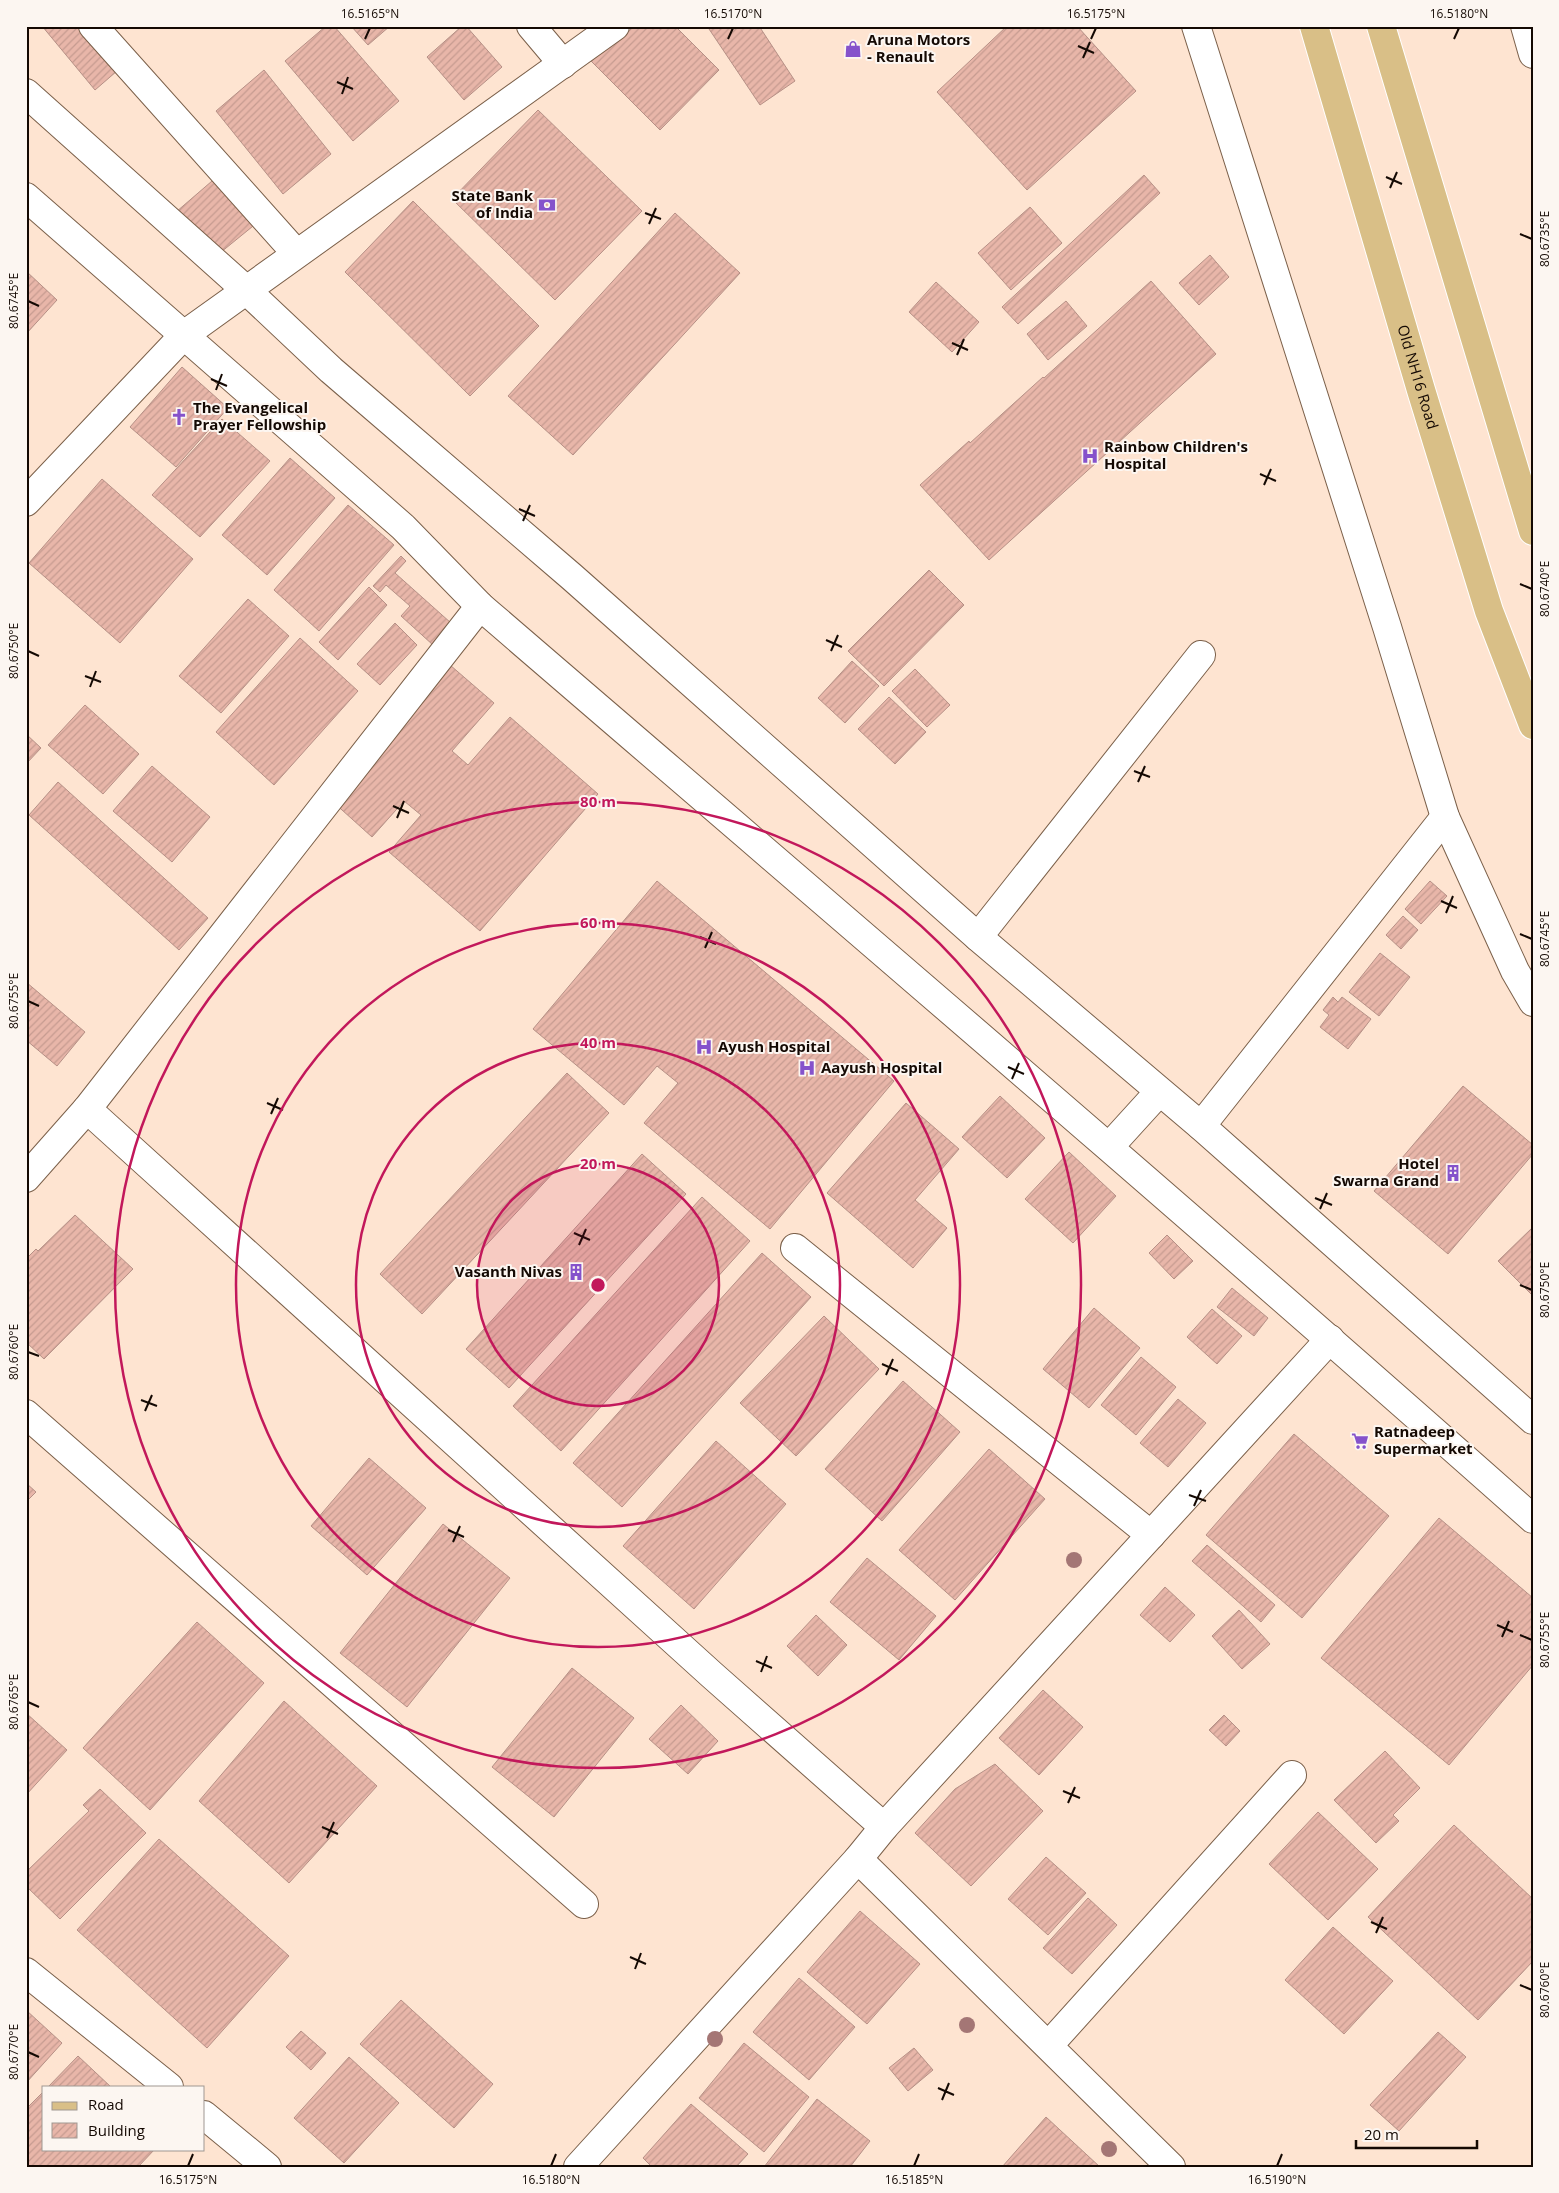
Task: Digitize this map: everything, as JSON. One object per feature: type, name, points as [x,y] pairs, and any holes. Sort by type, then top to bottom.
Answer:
[{"type":"main road","name":"Old NH16 Road","points":[[1314,26],[1421,390],[1489,611],[1533,725]]},
{"type":"main road","points":[[1381,26],[1533,531]]},
{"type":"street","points":[[93,26],[296,253]]},
{"type":"street","points":[[532,26],[563,64]]},
{"type":"street","points":[[26,502],[184,335],[615,26]]},
{"type":"street","points":[[1196,26],[1381,608],[1445,817],[1515,971],[1533,1002]]},
{"type":"street","points":[[1525,26],[1533,54]]},
{"type":"street","points":[[26,93],[246,289],[332,370],[572,578],[978,937],[1201,1126],[1533,1420]]},
{"type":"street","points":[[26,197],[403,527],[480,606],[1109,1147],[1330,1339],[1533,1520]]},
{"type":"street","points":[[26,1178],[87,1109],[480,606]]},
{"type":"street","points":[[978,937],[1201,655]]},
{"type":"street","points":[[1201,1126],[1445,817]]},
{"type":"street","points":[[1109,1147],[1159,1092]]},
{"type":"street","points":[[87,1109],[712,1675],[884,1827]]},
{"type":"street","points":[[795,1248],[1151,1535]]},
{"type":"street","points":[[581,2166],[858,1859],[884,1827],[1330,1339]]},
{"type":"street","points":[[26,1414],[584,1904]]},
{"type":"street","points":[[1050,2045],[1292,1775]]},
{"type":"street","points":[[858,1859],[1050,2045],[1171,2167]]},
{"type":"street","points":[[26,1972],[168,2086]]},
{"type":"street","points":[[205,2116],[267,2167]]},
{"type":"building","points":[[42,26],[81,26],[117,71],[95,90]]},
{"type":"building","points":[[326,26],[334,26],[399,101],[353,141],[285,61]]},
{"type":"building","points":[[351,26],[390,26],[368,45]]},
{"type":"building","points":[[462,26],[466,26],[502,67],[464,100],[427,57]]},
{"type":"building","points":[[634,26],[675,26],[719,70],[660,130],[586,56],[610,31],[620,40]]},
{"type":"building","points":[[707,26],[759,26],[795,81],[760,105]]},
{"type":"building","points":[[1007,26],[1077,26],[1136,91],[1027,190],[937,92]]},
{"type":"building","points":[[264,70],[331,154],[283,194],[216,111]]},
{"type":"building","name":"State Bank of India","points":[[538,110],[642,211],[555,300],[452,199]]},
{"type":"building","points":[[219,175],[258,222],[215,257],[176,212]]},
{"type":"building","points":[[1144,175],[1160,193],[1018,324],[1002,307]]},
{"type":"building","points":[[413,201],[539,326],[470,396],[345,272]]},
{"type":"building","points":[[1030,207],[1062,243],[1011,290],[978,253]]},
{"type":"building","points":[[675,213],[740,273],[573,455],[508,396]]},
{"type":"building","points":[[1210,255],[1229,277],[1199,305],[1179,283]]},
{"type":"building","points":[[26,271],[57,300],[26,334]]},
{"type":"building","points":[[1151,281],[1216,354],[989,560],[920,485],[1044,378]]},
{"type":"building","points":[[936,282],[979,322],[952,352],[909,312]]},
{"type":"building","points":[[1066,301],[1087,326],[1048,360],[1027,334]]},
{"type":"building","name":"The Evangelical Prayer Fellowship","points":[[182,367],[228,408],[176,467],[130,427]]},
{"type":"building","points":[[222,419],[270,461],[200,537],[152,495]]},
{"type":"building","points":[[290,458],[335,498],[267,575],[222,535]]},
{"type":"building","points":[[102,479],[193,559],[120,643],[29,563]]},
{"type":"building","points":[[348,505],[394,545],[319,631],[274,590]]},
{"type":"building","points":[[401,556],[406,561],[395,573],[451,623],[433,645],[401,616],[410,606],[386,585],[380,592],[373,586]]},
{"type":"building","points":[[929,570],[964,605],[884,686],[848,651]]},
{"type":"building","points":[[369,587],[387,605],[338,660],[319,642]]},
{"type":"building","points":[[248,599],[289,636],[221,713],[179,676]]},
{"type":"building","points":[[395,623],[417,645],[380,685],[357,664]]},
{"type":"building","points":[[300,638],[358,691],[274,785],[216,732]]},
{"type":"building","points":[[852,661],[879,686],[845,723],[818,698]]},
{"type":"building","points":[[450,665],[494,703],[452,751],[468,765],[510,717],[598,794],[480,931],[389,852],[421,815],[404,801],[372,837],[332,801]]},
{"type":"building","points":[[915,669],[950,705],[927,727],[892,691]]},
{"type":"building","points":[[889,697],[926,732],[895,764],[858,729]]},
{"type":"building","points":[[85,705],[139,754],[103,794],[48,745]]},
{"type":"building","points":[[26,734],[41,748],[26,764]]},
{"type":"building","points":[[152,766],[210,817],[172,862],[113,811]]},
{"type":"building","points":[[58,782],[208,918],[179,950],[29,815]]},
{"type":"building","name":"Ayush Hospital","points":[[657,881],[894,1081],[770,1229],[644,1123],[678,1083],[657,1066],[624,1105],[533,1029]]},
{"type":"building","points":[[1430,881],[1447,896],[1421,924],[1405,909]]},
{"type":"building","points":[[1403,916],[1418,930],[1401,949],[1386,935]]},
{"type":"building","points":[[1380,953],[1410,977],[1379,1016],[1349,992]]},
{"type":"building","points":[[26,982],[85,1032],[57,1066],[26,1040]]},
{"type":"building","points":[[1333,997],[1338,1002],[1342,997],[1371,1019],[1348,1049],[1320,1027],[1329,1015],[1323,1010]]},
{"type":"building","points":[[567,1073],[609,1113],[422,1314],[380,1274]]},
{"type":"building","name":"Hotel Swarna Grand","points":[[1463,1086],[1533,1145],[1533,1154],[1448,1254],[1374,1191]]},
{"type":"building","points":[[1000,1096],[1045,1138],[1007,1178],[962,1137]]},
{"type":"building","points":[[906,1103],[959,1149],[915,1200],[947,1228],[913,1268],[827,1193]]},
{"type":"building","points":[[1069,1152],[1116,1196],[1073,1243],[1025,1199]]},
{"type":"building","name":"Vasanth Nivas","points":[[642,1154],[686,1194],[509,1388],[466,1349]]},
{"type":"building","points":[[702,1197],[750,1241],[561,1451],[513,1406]]},
{"type":"building","points":[[75,1215],[133,1269],[44,1359],[26,1342],[26,1259],[36,1249],[38,1251]]},
{"type":"building","points":[[1533,1227],[1533,1296],[1498,1261]]},
{"type":"building","points":[[1167,1235],[1193,1261],[1174,1279],[1149,1253]]},
{"type":"building","points":[[762,1253],[811,1297],[622,1507],[573,1463]]},
{"type":"building","points":[[1232,1288],[1268,1318],[1254,1336],[1217,1307]]},
{"type":"building","points":[[1094,1308],[1140,1348],[1089,1408],[1043,1369]]},
{"type":"building","points":[[1212,1309],[1242,1336],[1217,1364],[1187,1337]]},
{"type":"building","points":[[824,1316],[879,1369],[796,1456],[740,1403]]},
{"type":"building","points":[[1141,1357],[1176,1387],[1136,1435],[1101,1405]]},
{"type":"building","points":[[903,1381],[960,1432],[882,1521],[825,1469]]},
{"type":"building","points":[[1178,1399],[1206,1423],[1168,1467],[1140,1443]]},
{"type":"building","points":[[1294,1434],[1389,1516],[1302,1618],[1206,1535]]},
{"type":"building","points":[[716,1441],[786,1504],[694,1609],[623,1546]]},
{"type":"building","points":[[989,1449],[1045,1499],[955,1600],[899,1550]]},
{"type":"building","points":[[369,1458],[426,1508],[367,1575],[311,1526]]},
{"type":"building","points":[[26,1483],[36,1492],[26,1502]]},
{"type":"building","points":[[1439,1518],[1533,1598],[1533,1665],[1449,1765],[1321,1658]]},
{"type":"building","points":[[443,1524],[510,1578],[407,1707],[340,1653]]},
{"type":"building","points":[[1207,1545],[1275,1605],[1261,1622],[1192,1561]]},
{"type":"building","points":[[867,1558],[936,1616],[899,1660],[830,1602]]},
{"type":"building","points":[[1165,1587],[1195,1615],[1170,1642],[1140,1615]]},
{"type":"building","points":[[1239,1610],[1270,1644],[1242,1669],[1212,1636]]},
{"type":"building","points":[[816,1615],[847,1645],[818,1676],[787,1646]]},
{"type":"building","points":[[197,1622],[264,1683],[150,1810],[83,1748]]},
{"type":"building","points":[[572,1668],[634,1718],[554,1817],[492,1767]]},
{"type":"building","points":[[1043,1690],[1083,1727],[1039,1775],[999,1738]]},
{"type":"building","points":[[284,1701],[377,1786],[289,1883],[199,1801]]},
{"type":"building","points":[[681,1705],[718,1741],[688,1774],[649,1739]]},
{"type":"building","points":[[26,1713],[67,1750],[26,1795]]},
{"type":"building","points":[[1224,1715],[1240,1731],[1226,1746],[1209,1730]]},
{"type":"building","points":[[1385,1751],[1420,1788],[1393,1815],[1399,1821],[1376,1843],[1334,1800]]},
{"type":"building","points":[[995,1764],[1043,1811],[971,1886],[915,1833],[955,1789]]},
{"type":"building","points":[[100,1789],[146,1833],[60,1919],[26,1886],[26,1872],[89,1811],[83,1805]]},
{"type":"building","points":[[1318,1812],[1378,1869],[1328,1920],[1269,1864]]},
{"type":"building","points":[[1454,1825],[1533,1899],[1533,1961],[1478,2020],[1368,1917]]},
{"type":"building","points":[[159,1839],[289,1956],[207,2048],[77,1930]]},
{"type":"building","points":[[1046,1857],[1086,1893],[1048,1935],[1008,1899]]},
{"type":"building","points":[[1088,1898],[1117,1925],[1072,1974],[1043,1948]]},
{"type":"building","points":[[860,1911],[920,1964],[867,2024],[807,1972]]},
{"type":"building","points":[[1333,1927],[1393,1981],[1344,2034],[1285,1980]]},
{"type":"building","points":[[799,1978],[855,2027],[809,2080],[753,2032]]},
{"type":"building","points":[[401,2000],[493,2084],[454,2128],[360,2044]]},
{"type":"building","points":[[26,2010],[62,2043],[26,2083]]},
{"type":"building","points":[[301,2031],[326,2053],[311,2070],[286,2047]]},
{"type":"building","points":[[1438,2032],[1466,2057],[1399,2131],[1370,2105]]},
{"type":"building","points":[[744,2043],[809,2097],[764,2152],[699,2098]]},
{"type":"building","points":[[914,2048],[933,2070],[908,2091],[889,2068]]},
{"type":"building","points":[[78,2056],[110,2086],[49,2086]]},
{"type":"building","points":[[349,2057],[399,2103],[344,2163],[294,2118]]},
{"type":"building","points":[[42,2093],[42,2150],[154,2150],[138,2167],[26,2167],[26,2109]]},
{"type":"building","points":[[817,2099],[870,2141],[850,2167],[764,2167]]},
{"type":"building","points":[[691,2104],[748,2154],[736,2167],[652,2167],[643,2158]]},
{"type":"building","points":[[1046,2117],[1100,2167],[1002,2167]]},
{"type":"place","name":"Aruna Motors - Renault","points":[[853,49]]},
{"type":"place","name":"State Bank of India","points":[[547,205]]},
{"type":"place","name":"The Evangelical Prayer Fellowship","points":[[179,417]]},
{"type":"place","name":"Rainbow Children's Hospital","points":[[1090,456]]},
{"type":"place","name":"Ayush Hospital","points":[[704,1047]]},
{"type":"place","name":"Aayush Hospital","points":[[807,1068]]},
{"type":"place","name":"Hotel Swarna Grand","points":[[1453,1173]]},
{"type":"place","name":"Vasanth Nivas","points":[[576,1272]]},
{"type":"place","name":"Ratnadeep Supermarket","points":[[1360,1441]]}]
